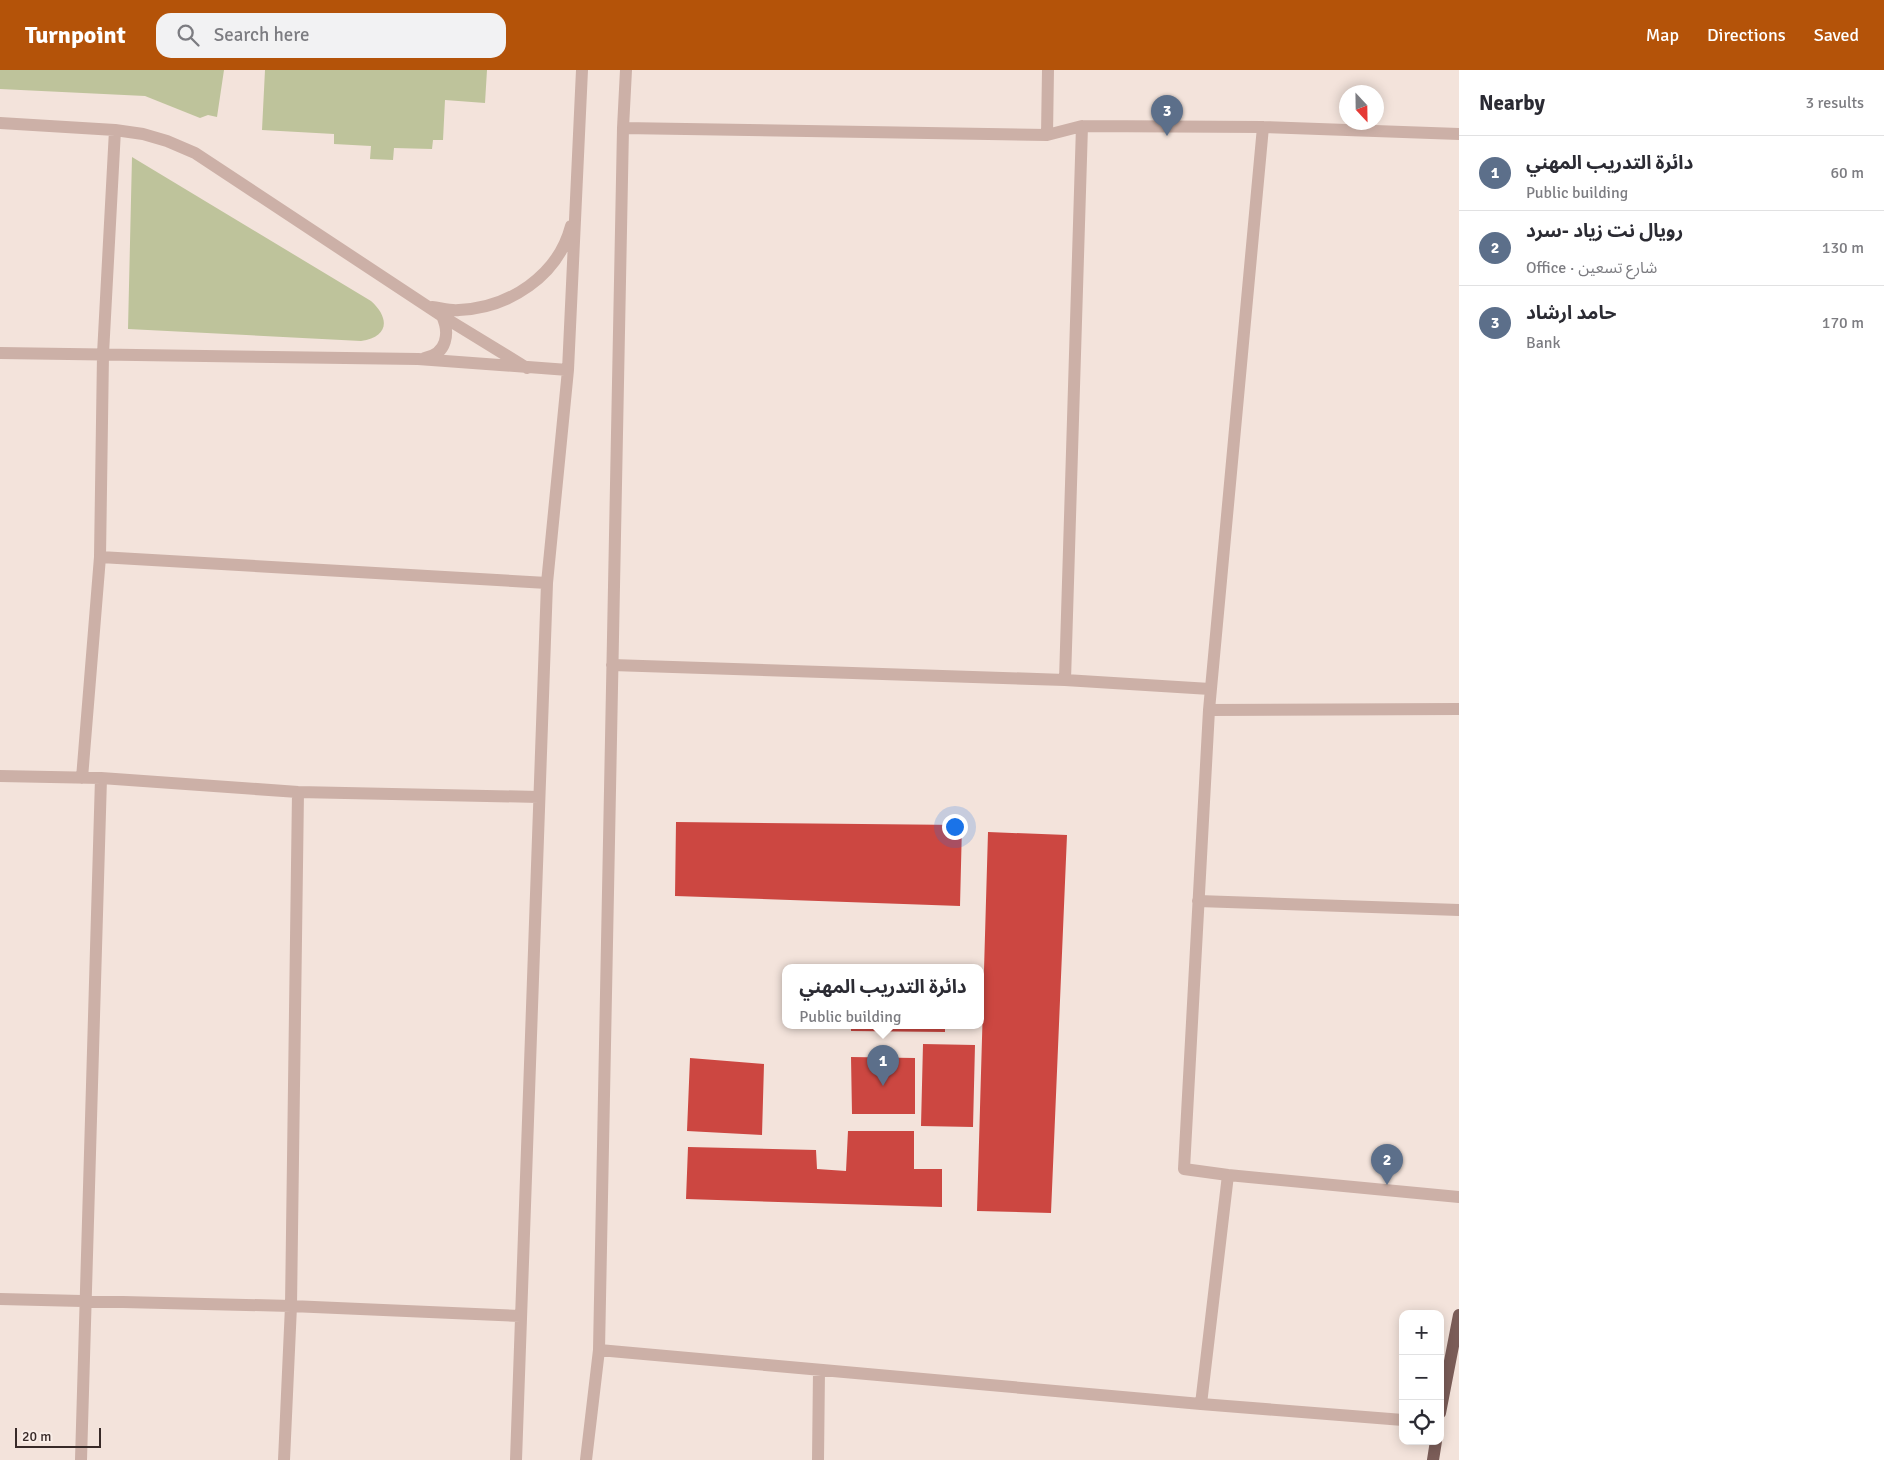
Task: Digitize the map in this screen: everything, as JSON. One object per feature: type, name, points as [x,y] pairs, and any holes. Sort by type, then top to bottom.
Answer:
[{"type":"main road","points":[[1442,1400],[1459,1314]]},
{"type":"main road","points":[[1432,1460],[1435,1445]]},
{"type":"street","points":[[516,1460],[547,583],[568,370],[582,70]]},
{"type":"street","points":[[586,1460],[598,1350],[623,128],[626,70]]},
{"type":"street","points":[[1047,134],[1048,70]]},
{"type":"street","points":[[0,123],[115,130],[143,134],[167,141],[195,153],[442,316],[527,368]]},
{"type":"street","points":[[623,128],[1047,134],[1082,126],[1262,127],[1459,134]]},
{"type":"street","points":[[1064,680],[1082,126]]},
{"type":"street","points":[[1262,127],[1208,710],[1184,1168],[1228,1176],[1459,1197]]},
{"type":"street","points":[[82,778],[100,557],[103,354],[115,130]]},
{"type":"street","points":[[430,307],[457,310],[486,307],[512,297],[528,287],[535,282],[554,260],[568,236],[575,209]]},
{"type":"street","points":[[418,359],[433,356],[444,345],[447,330],[442,316]]},
{"type":"street","points":[[0,353],[418,359],[568,370]]},
{"type":"street","points":[[100,557],[547,583]]},
{"type":"street","points":[[612,664],[1064,680],[1210,689]]},
{"type":"street","points":[[1208,710],[1459,709]]},
{"type":"street","points":[[0,776],[101,778],[298,792],[539,797]]},
{"type":"street","points":[[81,1460],[101,778]]},
{"type":"street","points":[[284,1460],[291,1306],[298,792]]},
{"type":"street","points":[[1198,901],[1459,910]]},
{"type":"street","points":[[1201,1404],[1228,1176]]},
{"type":"street","points":[[0,1299],[291,1306],[520,1316]]},
{"type":"street","points":[[598,1350],[1201,1404],[1399,1420]]},
{"type":"street","points":[[818,1460],[819,1370]]},
{"type":"green space","points":[[0,70],[224,70],[217,117],[208,115],[200,118],[145,96],[0,89]]},
{"type":"green space","points":[[265,70],[487,70],[485,103],[445,100],[443,140],[433,140],[432,149],[394,148],[393,160],[370,159],[371,146],[334,144],[334,134],[262,130]]},
{"type":"green space","points":[[132,157],[371,301],[377,307],[384,320],[384,326],[381,331],[370,339],[361,341],[128,329]]},
{"type":"building","points":[[676,822],[962,825],[960,906],[675,896]]},
{"type":"building","points":[[988,832],[1067,835],[1051,1213],[977,1211],[982,1029],[984,1029]]},
{"type":"building","points":[[851,1029],[945,1029],[945,1032],[851,1031]]},
{"type":"building","points":[[923,1044],[975,1045],[973,1127],[921,1126]]},
{"type":"building","points":[[851,1057],[915,1058],[915,1114],[852,1114]]},
{"type":"building","points":[[690,1058],[764,1064],[762,1135],[687,1131]]},
{"type":"building","points":[[848,1131],[914,1131],[914,1169],[942,1169],[942,1207],[686,1199],[688,1147],[816,1150],[817,1169],[846,1171]]},
{"type":"place","name":"حامد ارشاد","points":[[1167,136]]},
{"type":"place","name":"دائرة التدريب المهني","points":[[883,1086]]},
{"type":"place","name":"رويال نت زياد -سرد","points":[[1387,1185]]}]
